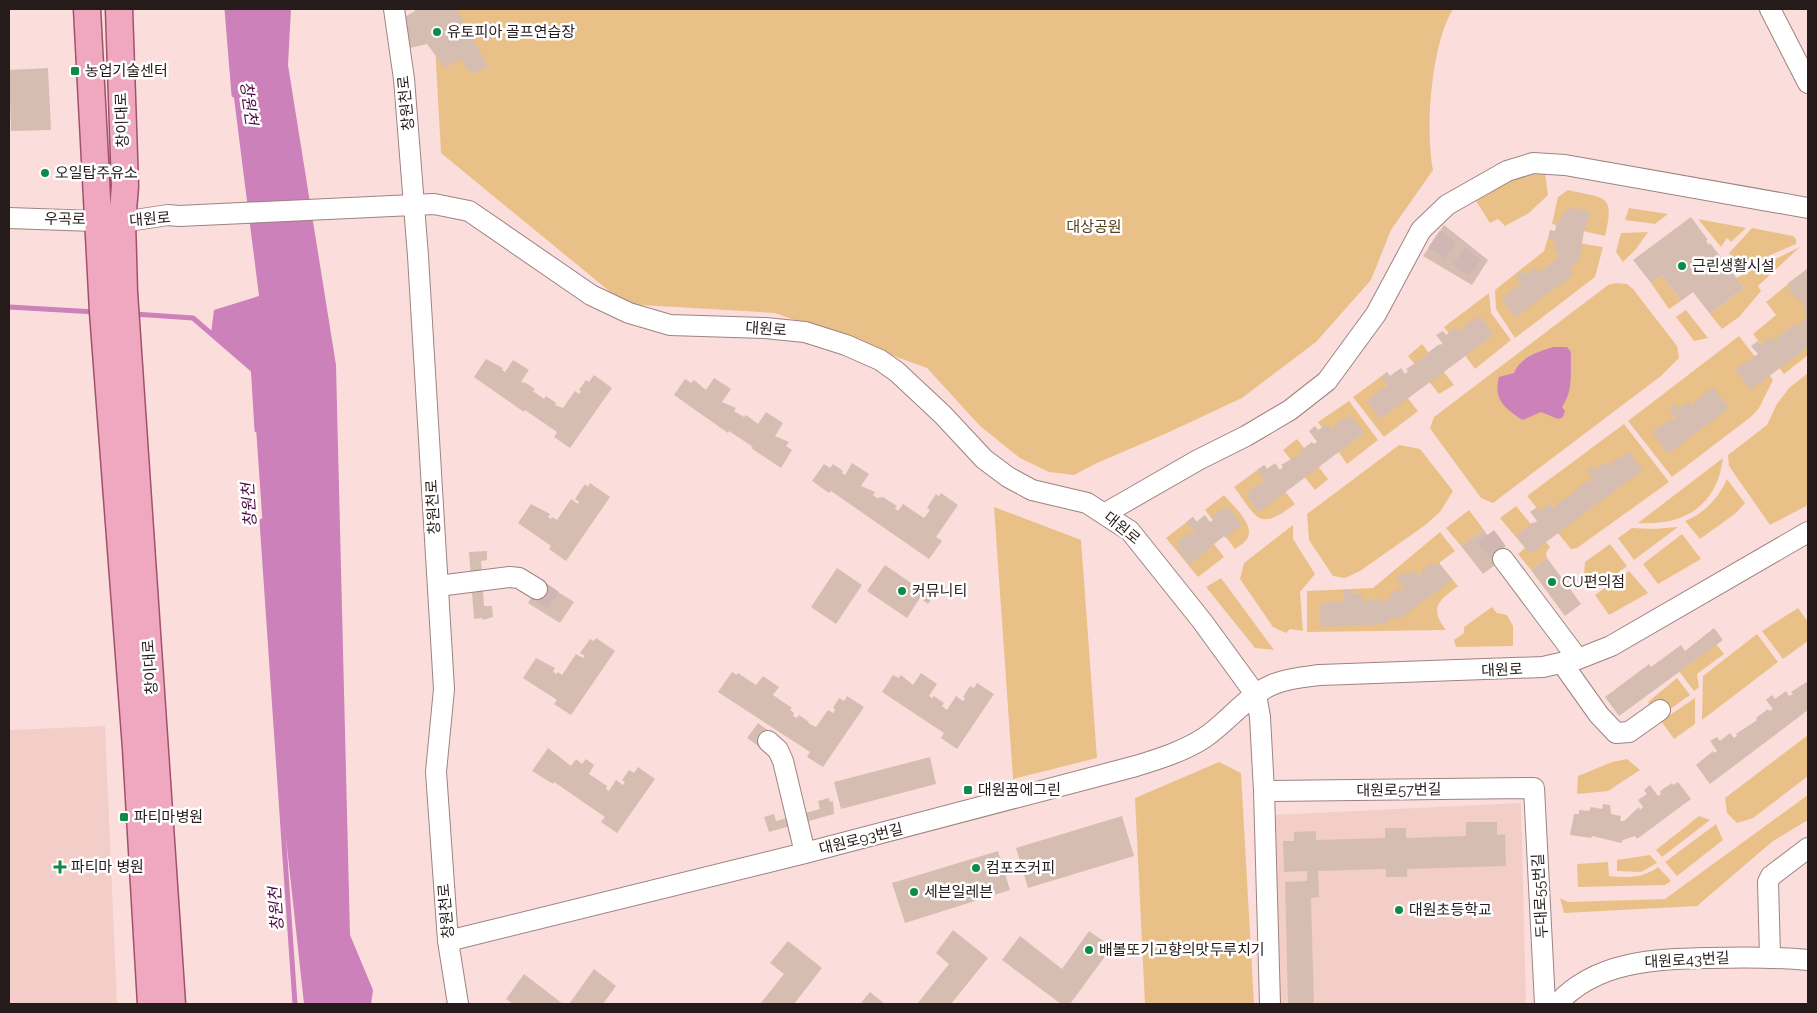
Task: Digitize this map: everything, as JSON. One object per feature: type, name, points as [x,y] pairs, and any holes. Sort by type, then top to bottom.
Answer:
[{"type":"main road","points":[[76,9],[78,30],[89,71]]},
{"type":"main road","name":"창이대로","points":[[87,9],[89,71],[110,221],[116,333],[172,1004]]},
{"type":"main road","name":"창이대로","points":[[110,221],[125,186],[119,9]]},
{"type":"main road","points":[[120,61],[138,17],[137,9]]},
{"type":"main road","name":"창이대로","points":[[116,333],[136,748],[151,1004]]},
{"type":"street","name":"창원천로","points":[[394,9],[405,97],[414,204],[444,689],[436,772],[448,941],[458,1004]]},
{"type":"street","points":[[1770,9],[1808,83]]},
{"type":"street","points":[[1104,514],[1290,410],[1327,381],[1376,314],[1447,205],[1507,171],[1533,163],[1565,165],[1808,208]]},
{"type":"street","name":"대원로","points":[[110,221],[168,215],[434,204],[469,211],[591,295],[629,313],[670,325],[765,328],[805,332],[862,352],[898,372],[943,415],[984,460],[1008,477],[1032,490],[1087,503],[1140,541],[1256,695],[1272,685],[1290,679],[1320,675],[1504,670],[1570,661],[1611,646],[1808,532]]},
{"type":"street","name":"우곡로","points":[[9,218],[110,221]]},
{"type":"street","points":[[1503,559],[1570,661],[1599,715],[1616,732],[1629,732],[1660,710]]},
{"type":"street","points":[[438,586],[510,577],[520,578],[537,589]]},
{"type":"street","points":[[1256,695],[1260,717],[1264,791],[1270,1004]]},
{"type":"street","name":"대원로93번길","points":[[448,941],[805,853],[1161,758],[1204,738],[1256,695]]},
{"type":"street","points":[[768,741],[778,750],[783,761],[805,853]]},
{"type":"street","name":"대원로57번길","points":[[1264,791],[1534,788]]},
{"type":"street","name":"두대로55번길","points":[[1534,788],[1545,1004]]},
{"type":"street","points":[[1770,956],[1768,882],[1771,876],[1808,848]]},
{"type":"street","name":"대원로43번길","points":[[1557,1004],[1581,984],[1610,969],[1632,963],[1656,959],[1770,956],[1808,960]]},
{"type":"shaded area","name":"파티마 병원","points":[[105,726],[117,1004],[9,1004],[9,730]]},
{"type":"shaded area","name":"대원초등학교","points":[[1521,803],[1526,1004],[1277,1004],[1272,815]]},
{"type":"green space","name":"대상공원","points":[[433,9],[1453,9],[1439,44],[1432,88],[1430,133],[1433,170],[1391,230],[1371,280],[1316,342],[1242,398],[1074,475],[1049,472],[1020,458],[980,426],[927,368],[775,313],[625,304],[441,153]]},
{"type":"green space","points":[[1545,173],[1548,195],[1529,213],[1505,226],[1498,219],[1490,223],[1476,201],[1519,176]]},
{"type":"green space","points":[[1568,190],[1599,197],[1604,200],[1608,205],[1609,212],[1605,236],[1552,224],[1558,197]]},
{"type":"green space","points":[[1629,208],[1668,214],[1655,224],[1625,220]]},
{"type":"green space","points":[[1698,219],[1746,228],[1731,242],[1727,238],[1721,247]]},
{"type":"green space","points":[[1752,228],[1793,236],[1796,239],[1796,244],[1738,269],[1729,253]]},
{"type":"green space","points":[[1648,232],[1636,249],[1623,262],[1616,252],[1621,233]]},
{"type":"green space","points":[[1548,238],[1603,247],[1595,277],[1515,338],[1496,309],[1495,290],[1544,251]]},
{"type":"green space","points":[[1800,247],[1758,286],[1761,291],[1739,317],[1722,329],[1710,314],[1744,288],[1736,278]]},
{"type":"green space","points":[[1808,268],[1808,355],[1784,374],[1753,334],[1776,315],[1766,302]]},
{"type":"green space","points":[[1662,275],[1681,301],[1669,309],[1651,283]]},
{"type":"green space","points":[[1616,283],[1627,284],[1633,289],[1677,346],[1679,358],[1661,376],[1493,503],[1481,498],[1430,428],[1434,417],[1608,285]]},
{"type":"green space","points":[[1489,293],[1491,313],[1511,340],[1475,369],[1444,327]]},
{"type":"green space","points":[[1686,310],[1708,338],[1694,341],[1676,317]]},
{"type":"green space","points":[[1739,336],[1773,380],[1759,408],[1752,416],[1672,477],[1628,421]]},
{"type":"green space","points":[[1422,344],[1454,385],[1439,394],[1408,356]]},
{"type":"green space","points":[[1387,372],[1418,411],[1384,437],[1353,397]]},
{"type":"green space","points":[[1808,373],[1808,505],[1770,525],[1729,466],[1728,455],[1767,425],[1777,404],[1789,388]]},
{"type":"green space","points":[[1349,401],[1378,440],[1347,464],[1318,422]]},
{"type":"green space","points":[[1624,424],[1669,482],[1577,548],[1571,549],[1527,496]]},
{"type":"green space","points":[[1297,439],[1328,479],[1315,490],[1283,450]]},
{"type":"green space","points":[[1399,445],[1420,449],[1453,491],[1440,512],[1424,526],[1360,571],[1345,578],[1333,576],[1309,540],[1307,514]]},
{"type":"green space","points":[[1723,458],[1720,475],[1714,489],[1695,510],[1670,521],[1638,523]]},
{"type":"green space","points":[[1264,465],[1295,504],[1283,513],[1266,519],[1254,514],[1234,487]]},
{"type":"green space","points":[[1727,479],[1745,503],[1736,513],[1700,539],[1685,521],[1698,514],[1710,504],[1720,492]]},
{"type":"green space","points":[[1224,495],[1242,516],[1248,528],[1249,534],[1247,539],[1235,549],[1205,510]]},
{"type":"green space","points":[[1516,506],[1550,547],[1546,553],[1547,558],[1531,570],[1518,554],[1525,548],[1500,518]]},
{"type":"green space","points":[[994,507],[1081,540],[1097,758],[1013,779]]},
{"type":"green space","points":[[1469,510],[1484,530],[1461,546],[1446,528]]},
{"type":"green space","points":[[1193,517],[1224,557],[1198,577],[1166,538]]},
{"type":"green space","points":[[1293,525],[1293,539],[1315,574],[1300,592],[1303,631],[1290,629],[1286,633],[1273,627],[1240,579],[1244,563]]},
{"type":"green space","points":[[1678,527],[1634,560],[1618,538],[1632,528]]},
{"type":"green space","points":[[1440,532],[1455,551],[1439,563],[1458,586],[1445,596],[1438,605],[1438,616],[1446,630],[1307,632],[1307,591],[1373,588]]},
{"type":"green space","points":[[1682,534],[1701,559],[1658,584],[1643,564]]},
{"type":"green space","points":[[1610,544],[1627,566],[1595,590],[1584,575],[1585,562]]},
{"type":"green space","points":[[1629,571],[1648,593],[1609,615],[1595,595]]},
{"type":"green space","points":[[1221,578],[1274,650],[1255,648],[1206,587]]},
{"type":"green space","points":[[1492,607],[1497,613],[1507,615],[1513,626],[1513,646],[1456,647],[1454,640],[1464,633],[1464,627]]},
{"type":"green space","points":[[1798,608],[1808,622],[1808,641],[1783,659],[1762,631]]},
{"type":"green space","points":[[1757,634],[1778,662],[1702,720],[1703,676]]},
{"type":"green space","points":[[1713,640],[1724,654],[1697,674],[1699,687],[1694,691],[1672,662]]},
{"type":"green space","points":[[1677,678],[1690,695],[1659,717],[1648,702]]},
{"type":"green space","points":[[1695,698],[1695,724],[1674,739],[1661,721]]},
{"type":"green space","points":[[1808,735],[1808,776],[1753,818],[1737,823],[1727,813],[1725,798]]},
{"type":"green space","points":[[1627,759],[1640,770],[1608,791],[1577,794],[1578,776],[1612,762]]},
{"type":"green space","points":[[1219,762],[1241,773],[1254,1004],[1145,1004],[1135,798]]},
{"type":"green space","points":[[1808,795],[1808,820],[1773,841],[1697,906],[1564,913],[1560,898],[1568,902],[1665,899]]},
{"type":"green space","points":[[1699,816],[1710,820],[1662,857],[1656,850]]},
{"type":"green space","points":[[1716,824],[1723,840],[1677,876],[1665,862]]},
{"type":"green space","points":[[1650,855],[1657,863],[1641,872],[1617,871],[1617,860]]},
{"type":"green space","points":[[1608,862],[1609,876],[1635,876],[1647,873],[1658,867],[1671,881],[1665,885],[1578,887],[1577,864]]},
{"type":"water","points":[[227,9],[291,9],[288,65],[336,365],[350,935],[373,990],[371,1004],[304,1004],[281,792],[252,369],[211,333],[214,310],[259,296],[233,90]]},
{"type":"water","points":[[1553,347],[1567,347],[1571,352],[1570,387],[1562,407],[1565,411],[1563,417],[1558,419],[1541,412],[1523,420],[1502,403],[1498,391],[1499,377],[1514,373],[1525,359]]},
{"type":"building","name":"유토피아 골프연습장","points":[[414,9],[457,9],[488,67],[471,74],[460,59],[445,68],[427,44],[410,48],[401,19],[415,11]]},
{"type":"building","points":[[48,68],[51,130],[11,131],[9,70]]},
{"type":"building","points":[[1569,207],[1591,212],[1584,231],[1579,262],[1575,262],[1570,271],[1573,275],[1515,318],[1502,299],[1517,285],[1519,287],[1522,285],[1515,276],[1522,271],[1525,275],[1535,267],[1539,272],[1558,257],[1558,253],[1554,252],[1556,242],[1548,238],[1550,230],[1555,231],[1557,221],[1561,220],[1564,211],[1568,212]]},
{"type":"building","name":"근린생활시설","points":[[1691,217],[1708,240],[1706,241],[1709,245],[1710,243],[1744,288],[1710,314],[1693,292],[1681,301],[1662,275],[1651,283],[1633,260]]},
{"type":"building","points":[[1444,225],[1488,260],[1472,285],[1423,256]]},
{"type":"building","points":[[1806,270],[1808,273],[1808,347],[1751,390],[1735,369],[1758,354],[1751,346],[1758,341],[1761,345],[1771,337],[1775,342],[1778,340],[1776,338],[1795,324],[1798,327],[1801,325],[1799,323],[1807,317],[1802,307],[1805,305],[1800,299],[1798,301],[1789,289],[1791,287],[1788,283]]},
{"type":"building","points":[[1480,316],[1494,335],[1380,419],[1367,401],[1383,387],[1388,386],[1381,377],[1387,372],[1390,376],[1401,368],[1405,374],[1408,371],[1406,369],[1438,345],[1443,344],[1436,335],[1443,331],[1446,335],[1456,327],[1460,332],[1463,329],[1462,327]]},
{"type":"building","points":[[486,359],[503,368],[502,370],[505,372],[513,360],[529,370],[521,382],[535,389],[533,391],[544,399],[546,396],[556,403],[555,405],[563,408],[575,391],[579,394],[581,391],[579,390],[586,380],[589,382],[594,375],[612,388],[570,448],[554,437],[557,432],[525,410],[524,412],[474,377]]},
{"type":"building","points":[[714,378],[731,389],[722,402],[736,408],[734,411],[744,417],[746,415],[758,424],[766,412],[783,423],[775,436],[789,442],[786,446],[792,450],[781,468],[751,448],[753,447],[729,431],[728,433],[674,395],[685,379],[691,383],[694,380],[706,390]]},
{"type":"building","points":[[1713,387],[1729,408],[1668,454],[1652,432],[1671,418],[1673,421],[1676,418],[1669,409],[1675,404],[1679,409],[1689,401],[1693,406],[1694,402]]},
{"type":"building","points":[[1351,416],[1364,433],[1259,512],[1246,495],[1250,492],[1249,490],[1265,481],[1257,470],[1264,465],[1267,469],[1275,463],[1280,470],[1283,467],[1281,465],[1302,453],[1300,451],[1312,442],[1314,444],[1317,442],[1309,431],[1315,426],[1318,430],[1327,424],[1332,430],[1335,428],[1333,426],[1345,417],[1347,419]]},
{"type":"building","points":[[1629,451],[1643,470],[1530,554],[1516,536],[1533,522],[1537,521],[1530,512],[1537,507],[1540,511],[1550,503],[1554,509],[1557,506],[1556,504],[1588,480],[1589,482],[1593,479],[1586,470],[1592,466],[1595,470],[1606,462],[1609,467],[1613,464],[1611,463]]},
{"type":"building","points":[[852,463],[869,474],[861,486],[875,492],[873,495],[877,498],[883,497],[897,506],[895,508],[898,511],[903,504],[924,518],[930,510],[927,508],[936,494],[939,496],[941,493],[958,505],[936,537],[942,541],[929,559],[831,491],[829,493],[812,481],[824,464],[830,468],[833,464],[843,471],[842,473],[845,475]]},
{"type":"building","points":[[590,483],[610,497],[566,561],[549,549],[551,546],[518,523],[531,504],[550,514],[548,517],[551,519],[552,517],[557,520],[571,499],[578,504],[579,502],[575,499],[585,484],[588,487]]},
{"type":"building","points":[[1229,507],[1242,525],[1225,538],[1224,536],[1189,565],[1176,547],[1180,544],[1178,541],[1190,532],[1192,535],[1195,533],[1186,522],[1193,517],[1196,522],[1205,515],[1210,522],[1213,520],[1211,517],[1223,508],[1224,510]]},
{"type":"building","points":[[1484,530],[1503,559],[1483,574],[1461,546]]},
{"type":"building","points":[[487,551],[487,560],[481,561],[484,606],[492,606],[493,617],[483,620],[482,618],[474,619],[469,552]]},
{"type":"building","name":"CU편의점","points":[[1547,558],[1581,604],[1565,616],[1531,570]]},
{"type":"building","points":[[1432,563],[1434,566],[1439,563],[1452,580],[1398,620],[1396,617],[1387,620],[1387,624],[1321,627],[1319,605],[1326,604],[1325,602],[1340,601],[1341,604],[1344,604],[1343,590],[1352,590],[1352,594],[1362,594],[1363,603],[1366,603],[1366,600],[1381,599],[1382,602],[1385,602],[1399,588],[1402,591],[1404,588],[1396,577],[1402,572],[1406,576],[1414,570],[1419,577],[1422,575],[1420,572]]},
{"type":"building","name":"커뮤니티","points":[[885,565],[921,590],[925,584],[936,592],[928,604],[920,598],[907,618],[867,591]]},
{"type":"building","points":[[837,568],[862,585],[836,624],[811,607]]},
{"type":"building","points":[[542,582],[574,602],[560,623],[528,603]]},
{"type":"building","points":[[1714,628],[1723,640],[1619,716],[1605,697],[1649,664],[1651,667],[1681,645],[1685,651]]},
{"type":"building","points":[[596,638],[615,651],[571,715],[554,704],[557,700],[523,678],[536,658],[555,668],[553,671],[556,674],[558,672],[562,675],[576,654],[583,658],[585,656],[580,653],[590,639],[594,641]]},
{"type":"building","points":[[732,672],[737,675],[738,673],[756,685],[763,676],[779,687],[773,695],[792,708],[790,710],[794,713],[793,716],[797,718],[799,715],[816,727],[828,710],[833,713],[835,710],[833,708],[839,698],[844,701],[847,696],[864,707],[823,767],[807,757],[810,752],[718,692]]},
{"type":"building","points":[[921,673],[937,684],[929,696],[932,698],[934,696],[944,703],[942,706],[947,710],[956,696],[963,701],[965,698],[963,697],[970,686],[974,688],[977,683],[994,694],[957,749],[941,738],[944,733],[882,692],[893,675],[899,678],[901,675],[913,685]]},
{"type":"building","points":[[1808,681],[1808,710],[1710,784],[1696,765],[1713,751],[1714,753],[1717,751],[1710,741],[1717,737],[1720,741],[1730,733],[1734,738],[1737,736],[1736,734],[1757,720],[1756,718],[1768,709],[1769,711],[1773,709],[1766,700],[1772,695],[1775,699],[1786,691],[1789,696],[1793,694],[1791,692]]},
{"type":"building","points":[[758,723],[773,734],[763,749],[747,738]]},
{"type":"building","points":[[548,748],[571,766],[576,759],[582,764],[586,759],[594,765],[589,774],[607,786],[606,789],[609,791],[616,780],[623,785],[625,782],[622,780],[629,770],[634,773],[638,767],[655,779],[617,833],[601,822],[605,817],[554,782],[553,784],[532,771]]},
{"type":"building","points":[[930,757],[936,784],[841,809],[834,782]]},
{"type":"building","points":[[1678,782],[1691,799],[1637,839],[1635,836],[1623,840],[1621,843],[1592,836],[1591,838],[1570,835],[1574,814],[1579,814],[1579,810],[1589,811],[1591,807],[1602,809],[1603,804],[1610,805],[1611,814],[1621,816],[1620,821],[1624,821],[1639,807],[1640,810],[1643,807],[1638,800],[1647,794],[1644,790],[1650,785],[1658,796],[1661,794],[1660,791],[1672,783],[1673,785]]},
{"type":"building","points":[[829,798],[830,802],[833,801],[834,814],[769,832],[764,817],[774,814],[776,821],[820,809],[818,801]]},
{"type":"building","points":[[1122,816],[1134,856],[1028,888],[1016,848]]},
{"type":"building","points":[[1466,822],[1497,822],[1497,835],[1505,834],[1506,866],[1407,869],[1407,877],[1386,877],[1386,869],[1318,871],[1319,897],[1311,898],[1314,1004],[1288,1004],[1285,882],[1307,881],[1307,871],[1284,872],[1283,841],[1294,841],[1294,832],[1316,831],[1316,840],[1385,838],[1385,828],[1406,828],[1406,838],[1466,836]]},
{"type":"building","points":[[998,851],[1010,890],[905,923],[892,883]]},
{"type":"building","points":[[953,930],[988,958],[951,1004],[917,1004],[949,964],[936,953]]},
{"type":"building","points":[[1089,931],[1112,947],[1070,1004],[1061,1004],[1002,960],[1020,936],[1062,969]]},
{"type":"building","points":[[788,941],[822,968],[794,1004],[760,1004],[784,974],[770,963]]},
{"type":"building","points":[[594,969],[616,986],[603,1004],[569,1004]]},
{"type":"building","points":[[524,974],[563,1004],[513,1004],[506,999]]},
{"type":"building","points":[[870,992],[885,1004],[860,1004]]},
{"type":"waterway","name":"창원천","points":[[227,9],[234,95]]},
{"type":"waterway","points":[[9,307],[96,312]]},
{"type":"waterway","points":[[134,314],[193,318],[252,369]]},
{"type":"waterway","name":"창원천","points":[[253,364],[257,430]]},
{"type":"waterway","name":"창원천","points":[[262,521],[295,1004]]},
{"type":"tunnel","points":[[1434,239],[1481,272]]},
{"type":"tunnel","points":[[1486,536],[1503,559]]},
{"type":"tunnel","points":[[537,589],[556,602]]},
{"type":"place","name":"유토피아 골프연습장","points":[[437,32]]},
{"type":"place","name":"농업기술센터","points":[[75,71]]},
{"type":"place","name":"오일탑주유소","points":[[45,173]]},
{"type":"place","name":"근린생활시설","points":[[1682,266]]},
{"type":"place","name":"CU편의점","points":[[1552,582]]},
{"type":"place","name":"커뮤니티","points":[[902,591]]},
{"type":"place","name":"대원꿈에그린","points":[[968,790]]},
{"type":"place","name":"파티마병원","points":[[124,817]]},
{"type":"place","name":"파티마 병원","points":[[60,867]]},
{"type":"place","name":"컴포즈커피","points":[[976,868]]},
{"type":"place","name":"세븐일레븐","points":[[914,892]]},
{"type":"place","name":"대원초등학교","points":[[1399,910]]},
{"type":"place","name":"배볼또기고향의맛두루치기","points":[[1089,950]]}]
